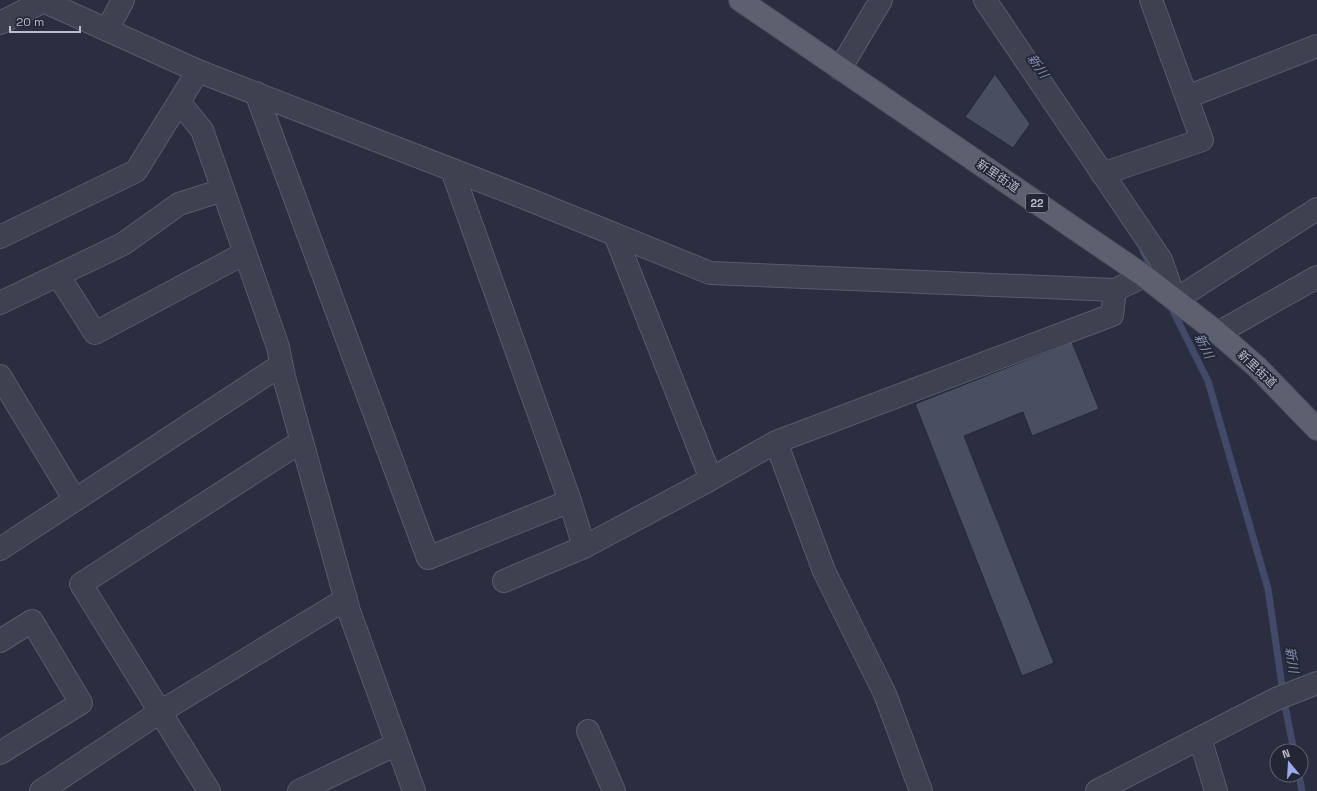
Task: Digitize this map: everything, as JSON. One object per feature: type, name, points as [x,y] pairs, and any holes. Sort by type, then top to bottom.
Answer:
[{"type":"main road","name":"新里街道","points":[[740,0],[1144,276],[1218,333],[1257,368],[1317,429]]},
{"type":"street","points":[[107,30],[123,0]]},
{"type":"street","points":[[840,68],[881,0]]},
{"type":"street","points":[[985,0],[1161,260],[1174,300],[1317,210]]},
{"type":"street","points":[[1102,174],[1202,140],[1151,0]]},
{"type":"street","points":[[0,23],[43,1],[198,71],[710,273],[1115,290],[1144,276]]},
{"type":"street","points":[[1187,97],[1317,46]]},
{"type":"street","points":[[0,237],[136,171],[198,71]]},
{"type":"street","points":[[256,93],[428,558],[570,501]]},
{"type":"street","points":[[179,102],[202,130],[278,347],[281,365],[346,599],[414,791]]},
{"type":"street","points":[[452,170],[570,501],[584,547]]},
{"type":"street","points":[[0,302],[123,244],[179,204],[223,190]]},
{"type":"street","points":[[615,235],[711,479]]},
{"type":"street","points":[[58,274],[95,333],[245,253]]},
{"type":"street","points":[[1218,333],[1317,277]]},
{"type":"street","points":[[504,581],[584,547],[711,479],[776,442],[1112,315],[1115,290]]},
{"type":"street","points":[[0,549],[281,365]]},
{"type":"street","points":[[0,376],[75,500]]},
{"type":"street","points":[[209,791],[81,584],[302,441]]},
{"type":"street","points":[[776,442],[824,571],[885,694],[921,791]]},
{"type":"street","points":[[41,791],[160,712],[346,599]]},
{"type":"street","points":[[0,641],[32,621],[81,703],[0,753]]},
{"type":"street","points":[[1097,791],[1285,695],[1317,683]]},
{"type":"street","points":[[588,731],[614,791]]},
{"type":"street","points":[[1200,738],[1216,791]]},
{"type":"street","points":[[299,791],[397,744]]},
{"type":"building","points":[[995,74],[1030,124],[1013,148],[965,117]]},
{"type":"building","points":[[1072,342],[1099,409],[1032,436],[1023,412],[964,436],[1054,663],[1022,676],[915,404]]},
{"type":"waterway","name":"新川","points":[[1143,251],[1156,276]]},
{"type":"waterway","name":"新川","points":[[1170,305],[1208,381],[1268,589],[1285,706],[1292,743]]},
{"type":"waterway","name":"新川","points":[[1300,783],[1302,791]]}]
